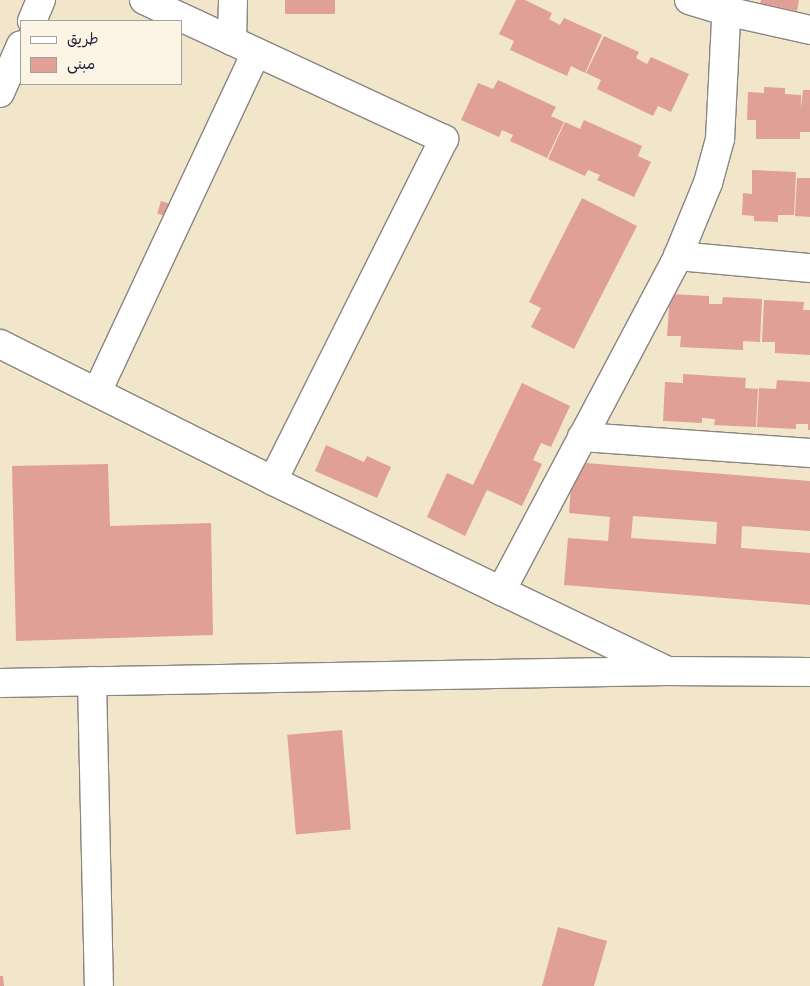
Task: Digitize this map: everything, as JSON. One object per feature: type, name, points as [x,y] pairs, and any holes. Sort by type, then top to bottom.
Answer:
[{"type":"street","points":[[32,20],[41,0]]},
{"type":"street","points":[[144,0],[444,139],[273,481]]},
{"type":"street","points":[[97,392],[244,47],[234,0]]},
{"type":"street","points":[[689,0],[727,6],[810,30]]},
{"type":"street","points":[[501,591],[678,256],[708,184],[720,139],[727,6]]},
{"type":"street","points":[[0,94],[20,47]]},
{"type":"street","points":[[678,256],[810,268]]},
{"type":"street","points":[[0,344],[273,481],[667,670]]},
{"type":"street","points":[[582,437],[810,453]]},
{"type":"street","points":[[0,683],[667,670],[810,672]]},
{"type":"street","points":[[92,681],[99,986]]},
{"type":"building","points":[[285,0],[335,0],[335,14],[285,14]]},
{"type":"building","points":[[516,0],[525,0],[552,13],[549,19],[560,25],[564,18],[602,35],[585,73],[571,66],[567,76],[510,50],[514,41],[499,34]]},
{"type":"building","points":[[761,0],[799,0],[797,11],[760,3]]},
{"type":"building","points":[[604,36],[639,52],[636,58],[647,64],[651,57],[689,74],[671,112],[658,106],[653,116],[597,89],[601,80],[586,73]]},
{"type":"building","points":[[498,80],[556,107],[551,116],[564,122],[547,158],[510,141],[513,135],[502,130],[499,137],[461,120],[478,83],[493,89]]},
{"type":"building","points":[[764,87],[785,88],[785,94],[801,95],[801,109],[803,90],[810,90],[810,132],[800,132],[800,139],[756,139],[756,120],[747,120],[748,92],[764,93]]},
{"type":"building","points":[[584,120],[642,146],[638,156],[651,162],[634,197],[597,180],[600,175],[588,170],[585,176],[548,159],[565,122],[580,129]]},
{"type":"building","points":[[752,170],[796,172],[794,215],[778,215],[778,222],[754,221],[754,216],[742,215],[743,193],[752,194]]},
{"type":"building","points":[[797,178],[810,178],[810,217],[795,216]]},
{"type":"building","points":[[582,198],[637,226],[574,349],[531,327],[541,308],[529,302]]},
{"type":"building","points":[[161,201],[184,208],[180,220],[157,213]]},
{"type":"building","points":[[670,294],[709,296],[709,304],[722,304],[723,297],[762,299],[760,342],[743,341],[743,350],[680,347],[681,336],[667,336]]},
{"type":"building","points":[[764,300],[804,302],[803,310],[810,310],[810,355],[775,353],[775,342],[762,342]]},
{"type":"building","points":[[683,374],[746,378],[745,388],[758,389],[756,427],[714,425],[715,419],[702,418],[702,423],[663,421],[665,382],[683,383]]},
{"type":"building","points":[[777,380],[810,382],[810,430],[808,430],[808,424],[796,424],[796,429],[757,427],[759,388],[776,389]]},
{"type":"building","points":[[522,383],[570,406],[551,447],[541,443],[533,460],[542,464],[522,506],[487,490],[465,536],[427,517],[447,473],[473,485]]},
{"type":"building","points":[[326,445],[364,462],[367,456],[391,467],[377,498],[315,471]]},
{"type":"building","points":[[573,462],[810,481],[810,531],[742,526],[741,548],[810,553],[810,605],[564,585],[568,538],[608,541],[610,517],[569,513]],"holes":[[[633,516],[717,522],[716,544],[631,538]]]},
{"type":"building","points":[[108,464],[110,526],[211,523],[213,635],[16,641],[12,466]]},
{"type":"building","points":[[342,730],[351,830],[296,834],[287,735]]},
{"type":"building","points":[[558,927],[607,941],[594,986],[542,986]]},
{"type":"building","points":[[0,976],[3,976],[4,986],[0,986]]}]
